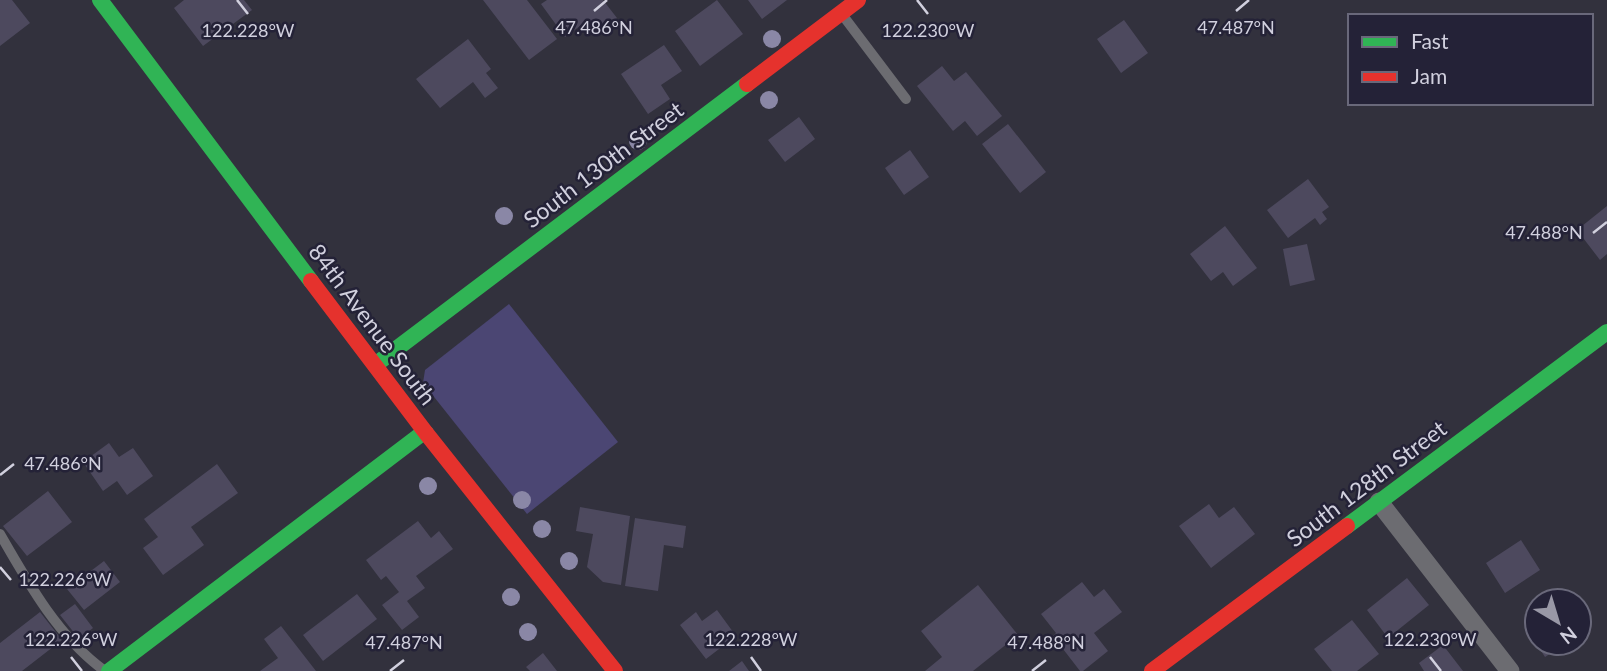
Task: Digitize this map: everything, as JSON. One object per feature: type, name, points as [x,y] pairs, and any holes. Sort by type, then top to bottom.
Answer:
[{"type":"street","name":"84th Avenue South","points":[[100,0],[426,433],[615,671]]},
{"type":"street","name":"South 130th Street","points":[[375,365],[858,0]]},
{"type":"street","name":"South 128th Street","points":[[1162,668],[1607,331]]},
{"type":"street","points":[[107,671],[426,433]]},
{"type":"street","points":[[1379,502],[1510,671]]},
{"type":"lane","points":[[841,13],[906,99]]},
{"type":"lane","points":[[0,534],[61,628],[87,658],[107,671]]},
{"type":"shaded area","points":[[509,304],[618,442],[527,514],[423,383],[425,370]]},
{"type":"building","points":[[0,0],[12,0],[30,23],[0,46]]},
{"type":"building","points":[[184,0],[244,0],[252,10],[203,46],[174,8]]},
{"type":"building","points":[[483,0],[527,0],[557,39],[529,60]]},
{"type":"building","points":[[547,0],[603,0],[617,18],[596,34],[587,21],[565,37],[541,4]]},
{"type":"building","points":[[717,0],[743,34],[700,66],[675,31]]},
{"type":"building","points":[[748,0],[787,0],[762,19]]},
{"type":"building","points":[[1124,20],[1148,53],[1121,73],[1097,39]]},
{"type":"building","points":[[468,39],[491,69],[486,73],[498,88],[485,98],[473,82],[440,108],[416,79]]},
{"type":"building","points":[[664,45],[682,71],[661,85],[670,99],[648,114],[621,74]]},
{"type":"building","points":[[942,66],[954,81],[966,72],[1002,116],[977,136],[965,121],[953,131],[917,86]]},
{"type":"building","points":[[799,117],[815,139],[785,162],[768,140]]},
{"type":"building","points":[[1008,124],[1046,172],[1020,193],[982,144]]},
{"type":"building","points":[[910,150],[929,177],[904,195],[885,168]]},
{"type":"building","points":[[1308,179],[1329,207],[1322,212],[1327,219],[1320,225],[1315,218],[1288,238],[1267,210]]},
{"type":"building","points":[[1607,206],[1607,254],[1600,260],[1577,230]]},
{"type":"building","points":[[1225,226],[1257,268],[1233,286],[1223,272],[1211,281],[1190,254]]},
{"type":"building","points":[[1307,244],[1315,280],[1290,286],[1283,249]]},
{"type":"building","points":[[109,443],[119,457],[133,448],[153,476],[127,495],[117,481],[103,491],[83,462]]},
{"type":"building","points":[[217,464],[238,493],[191,527],[204,545],[163,575],[143,548],[158,537],[144,519]]},
{"type":"building","points":[[48,491],[72,522],[27,556],[3,526]]},
{"type":"building","points":[[1209,504],[1219,518],[1234,507],[1255,534],[1211,568],[1179,526]]},
{"type":"building","points":[[580,507],[630,516],[621,585],[603,582],[587,567],[593,534],[576,531]]},
{"type":"building","points":[[635,518],[686,526],[683,548],[664,545],[658,591],[625,586]]},
{"type":"building","points":[[418,521],[431,538],[439,531],[453,549],[416,576],[425,588],[407,601],[419,617],[402,630],[382,605],[399,592],[386,576],[381,580],[366,560]]},
{"type":"building","points":[[1521,540],[1540,570],[1505,593],[1486,563]]},
{"type":"building","points":[[104,561],[120,582],[84,610],[67,589]]},
{"type":"building","points":[[1407,578],[1429,605],[1388,638],[1367,610]]},
{"type":"building","points":[[1082,582],[1094,597],[1104,589],[1122,612],[1094,633],[1108,651],[1080,671],[1053,636],[1056,633],[1041,614]]},
{"type":"building","points":[[978,585],[1018,635],[973,671],[925,671],[942,657],[921,631]]},
{"type":"building","points":[[357,594],[377,619],[323,661],[303,635]]},
{"type":"building","points":[[75,604],[93,628],[79,639],[60,615]]},
{"type":"building","points":[[717,610],[736,636],[706,659],[680,625],[696,612],[702,621]]},
{"type":"building","points":[[40,612],[62,640],[22,671],[0,671],[0,643]]},
{"type":"building","points":[[1352,620],[1379,654],[1357,671],[1332,671],[1314,649]]},
{"type":"building","points":[[281,626],[316,671],[260,671],[278,658],[264,639]]},
{"type":"building","points":[[1443,645],[1463,671],[1424,671],[1419,663]]},
{"type":"building","points":[[543,653],[557,671],[530,671],[526,667]]},
{"type":"building","points":[[742,661],[749,671],[729,671]]},
{"type":"traffic: fast","points":[[100,0],[311,281]]},
{"type":"traffic: fast","points":[[375,365],[747,84]]},
{"type":"traffic: fast","points":[[1347,526],[1607,332]]},
{"type":"traffic: fast","points":[[109,671],[426,433]]},
{"type":"traffic: jam","points":[[747,84],[858,0]]},
{"type":"traffic: jam","points":[[311,281],[426,433],[615,671]]},
{"type":"traffic: jam","points":[[1152,671],[1347,526]]}]
